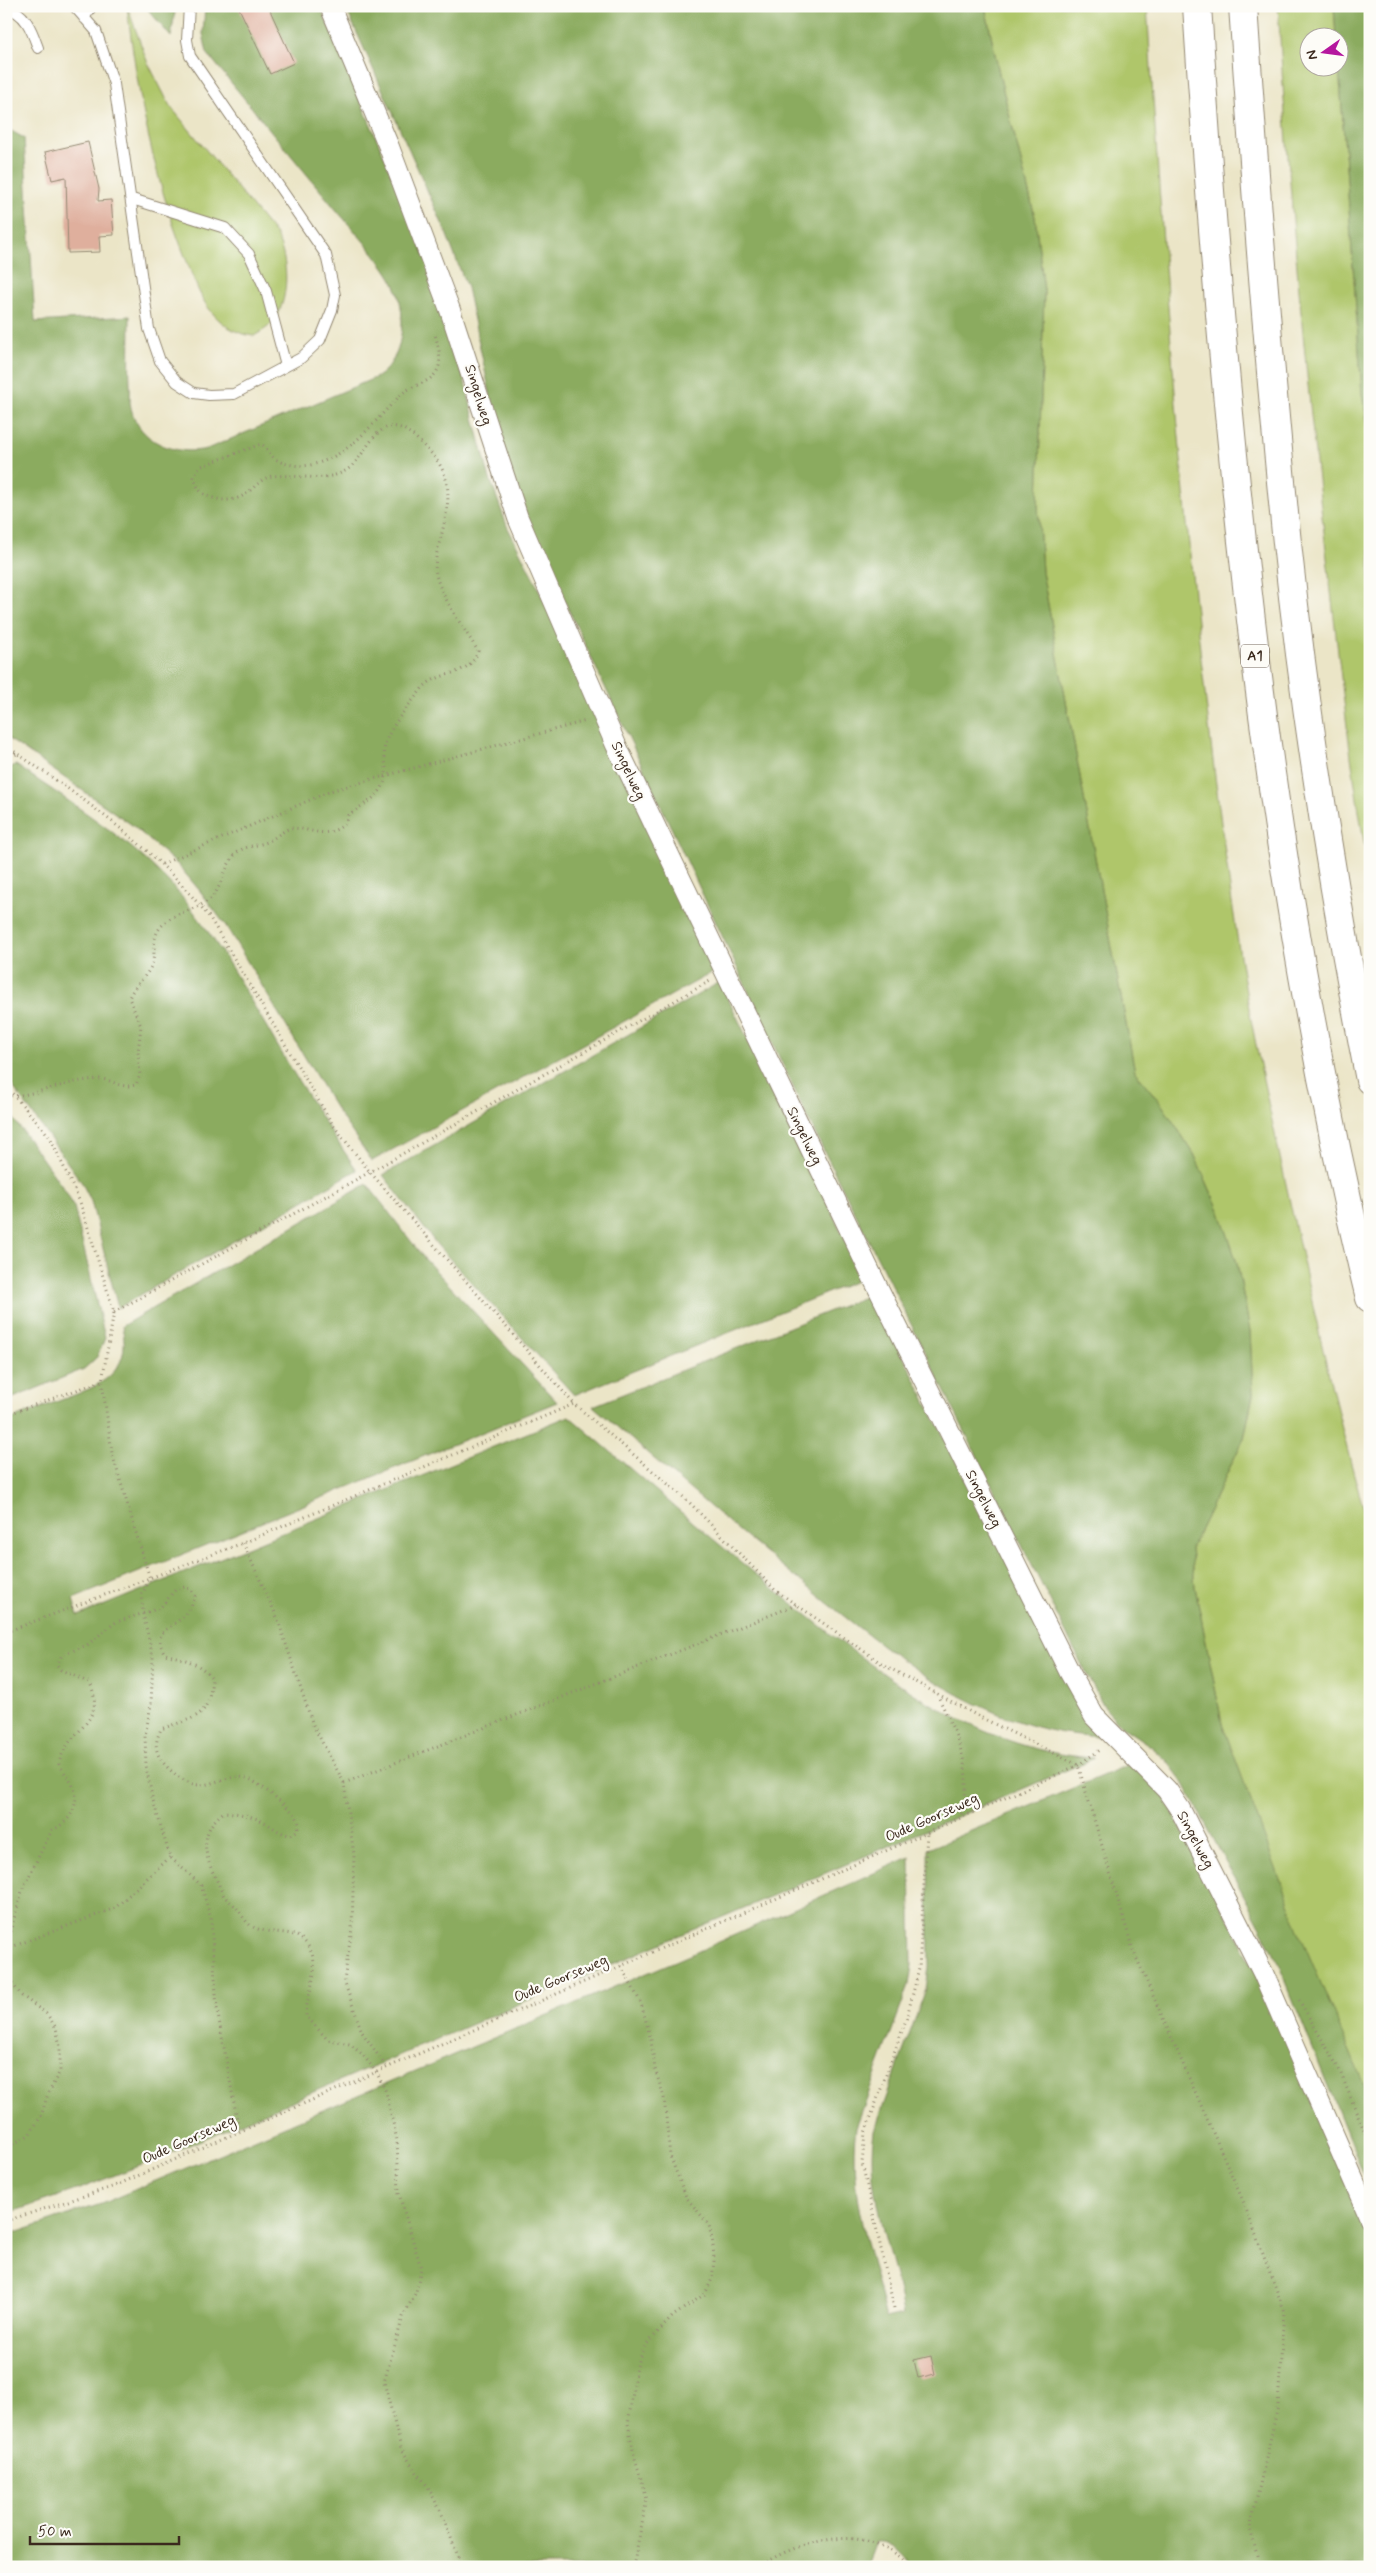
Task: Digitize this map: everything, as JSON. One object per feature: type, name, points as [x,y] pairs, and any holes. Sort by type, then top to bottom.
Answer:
[{"type":"highway","name":"A1","points":[[1197,6],[1227,400],[1261,704],[1279,830],[1323,1086],[1370,1298]]},
{"type":"highway","points":[[1243,6],[1257,226],[1288,544],[1330,861],[1370,1080]]},
{"type":"street","name":"Singelweg","points":[[330,6],[389,147],[450,310],[518,518],[604,716],[724,973],[873,1278],[1070,1673],[1094,1716],[1167,1790],[1180,1809],[1263,1973],[1370,2218]]},
{"type":"lane","points":[[74,6],[96,31],[114,84],[132,199],[149,329],[160,361],[177,382],[194,393],[209,395],[234,394],[301,358],[320,340],[332,310],[335,295],[326,255],[190,56],[187,40],[189,6]]},
{"type":"lane","points":[[84,18],[92,6]]},
{"type":"lane","points":[[6,8],[15,10],[30,26],[38,48]]},
{"type":"lane","points":[[132,199],[225,228],[249,254],[266,291],[286,366]]},
{"type":"path","points":[[6,1096],[100,1079],[124,1088],[136,1085],[140,1075],[138,1052],[141,1026],[129,998],[139,980],[149,970],[153,960],[153,939],[158,929],[176,914],[200,905],[212,896],[234,856],[246,847],[268,842],[290,828],[325,834],[336,832],[346,823],[348,815],[374,799],[387,776],[385,743],[422,688],[432,679],[464,670],[472,664],[478,651],[437,579],[435,559],[447,508],[448,485],[438,460],[412,434],[396,427],[384,429],[375,435],[360,459],[345,471],[326,477],[270,476],[238,499],[221,500],[208,497],[197,490],[194,477],[199,467],[260,444],[268,448],[276,459],[290,464],[310,466],[332,457],[347,448],[373,426],[404,392],[435,374],[440,365],[440,352],[433,327]]},
{"type":"path","points":[[162,864],[333,790],[604,716]]},
{"type":"path","points":[[6,746],[139,842],[200,905],[210,918],[332,1125],[370,1172],[574,1404],[688,1500],[775,1590],[884,1665],[1078,1765],[1133,1950],[1243,2201],[1284,2310],[1278,2406],[1250,2528],[1260,2567]]},
{"type":"path","points":[[6,758],[18,754]]},
{"type":"path","points":[[114,1312],[370,1172],[724,973]]},
{"type":"path","points":[[6,1086],[50,1137],[80,1202],[114,1312],[102,1381],[112,1453],[150,1579],[142,1594],[143,1614],[153,1657],[151,1705],[146,1736],[146,1766],[152,1797],[170,1857],[201,1885],[210,1919],[216,2009],[239,2130]]},
{"type":"path","points":[[6,1415],[102,1381]]},
{"type":"path","points":[[6,1632],[243,1543],[574,1404]]},
{"type":"path","points":[[243,1543],[278,1617],[313,1725],[344,1783],[354,1855],[352,1928],[344,1981],[362,2032],[387,2068]]},
{"type":"path","points":[[6,1947],[23,1888],[52,1830],[63,1826],[72,1815],[75,1799],[73,1786],[59,1764],[61,1752],[93,1715],[95,1696],[90,1684],[62,1670],[57,1664],[62,1655],[87,1646],[116,1622],[160,1608],[176,1589],[186,1587],[195,1596],[193,1605],[184,1616],[172,1624],[160,1636],[159,1644],[165,1654],[199,1665],[212,1678],[207,1708],[198,1716],[161,1729],[156,1744],[157,1753],[173,1771],[190,1784],[202,1785],[220,1779],[246,1778],[264,1788],[296,1816],[299,1823],[298,1830],[291,1835],[282,1834],[268,1824],[245,1814],[224,1812],[214,1820],[208,1829],[205,1850],[208,1863],[224,1896],[249,1924],[263,1930],[297,1935],[303,1940],[312,1954],[315,1978],[306,2001],[306,2016],[328,2040],[350,2044],[362,2054],[377,2073],[386,2092],[397,2140],[399,2194],[421,2268],[416,2292],[403,2317],[384,2382],[402,2448],[412,2466],[428,2487],[442,2514],[462,2567]]},
{"type":"path","points":[[344,1783],[796,1605]]},
{"type":"path","points":[[937,1693],[965,1760],[966,1800],[960,1819]]},
{"type":"path","name":"Oude Goorseweg","points":[[6,2221],[112,2187],[239,2130],[377,2073],[960,1819],[1078,1765],[1115,1739]]},
{"type":"path","points":[[894,2308],[862,2163],[865,2133],[907,2017],[919,1969],[927,1833]]},
{"type":"path","points":[[6,1947],[115,1908],[170,1857]]},
{"type":"path","points":[[621,1966],[641,2003],[651,2040],[655,2069],[664,2097],[670,2156],[686,2198],[709,2225],[714,2261],[712,2279],[705,2294],[668,2322],[646,2346],[637,2366],[628,2424],[634,2455],[647,2499],[633,2567]]},
{"type":"path","points":[[6,1976],[22,1996],[47,2014],[56,2028],[60,2054],[60,2071],[36,2125],[29,2135],[6,2148]]},
{"type":"path","points":[[758,2567],[770,2559],[802,2546],[854,2538],[868,2540],[884,2546],[910,2567]]},
{"type":"green space","points":[[127,6],[147,61],[170,106],[276,235],[280,245],[284,257],[286,281],[282,305],[270,325],[254,336],[240,333],[227,327],[207,306],[194,281],[163,194],[155,163],[141,101]]},
{"type":"green space","points":[[145,6],[176,6],[171,37]]},
{"type":"green space","points":[[205,6],[320,6],[401,195],[448,317],[489,476],[507,526],[536,583],[715,971],[372,1161],[336,1109],[226,926],[178,865],[132,825],[6,737],[6,128],[24,138],[35,322],[130,316],[131,408],[135,420],[142,430],[160,444],[183,450],[207,449],[377,377],[393,360],[398,349],[401,337],[401,311],[396,288],[391,279],[370,248],[207,53],[203,34]]},
{"type":"green space","points":[[345,6],[985,6],[1000,78],[1035,217],[1044,291],[1038,505],[1042,572],[1135,1072],[1160,1102],[1194,1154],[1220,1212],[1237,1263],[1250,1331],[1253,1395],[1244,1438],[1191,1548],[1195,1587],[1222,1723],[1303,1941],[1370,2099],[1370,2190],[1272,1948],[1183,1782],[1167,1761],[1152,1747],[1121,1726],[1105,1708],[1086,1673],[813,1129],[526,519],[503,453],[467,288],[445,230]]},
{"type":"green space","points":[[985,6],[1147,6],[1163,244],[1183,482],[1208,720],[1240,956],[1264,1082],[1318,1329],[1337,1410],[1370,1531],[1370,2130],[1230,1763],[1195,1587],[1191,1548],[1244,1438],[1253,1395],[1250,1331],[1237,1263],[1220,1212],[1194,1154],[1160,1102],[1135,1072],[1042,572],[1038,505],[1044,290],[1035,217],[1000,78]]},
{"type":"green space","points":[[1278,6],[1334,6],[1335,28],[1298,28],[1298,78],[1340,78],[1362,394],[1370,435],[1370,875],[1347,725],[1321,504],[1287,148]]},
{"type":"green space","points":[[1334,6],[1370,6],[1370,435],[1362,394],[1340,78],[1348,78],[1348,28],[1335,28]]},
{"type":"green space","points":[[16,765],[130,846],[164,877],[179,894],[207,929],[298,1081],[357,1170],[118,1308],[91,1201],[82,1183],[6,1077],[6,769]]},
{"type":"green space","points":[[720,982],[864,1278],[574,1395],[438,1246],[383,1175]]},
{"type":"green space","points":[[6,1108],[66,1192],[74,1207],[105,1338],[97,1357],[84,1369],[6,1401]]},
{"type":"green space","points":[[367,1184],[424,1258],[557,1402],[73,1599],[78,1616],[569,1416],[672,1505],[848,1648],[924,1700],[964,1722],[1006,1740],[1050,1752],[1095,1758],[154,2160],[82,2188],[6,2214],[6,1421],[75,1395],[100,1383],[118,1367],[124,1342],[122,1326]]},
{"type":"green space","points":[[872,1294],[1097,1737],[1054,1731],[1012,1719],[978,1705],[912,1667],[850,1621],[767,1554],[593,1406]]},
{"type":"green space","points":[[1135,1762],[1162,1792],[1256,1972],[1370,2232],[1370,2567],[913,2567],[902,2553],[892,2546],[887,2543],[876,2542],[868,2563],[873,2567],[6,2567],[6,2236],[101,2204],[692,1954],[910,1857],[912,1965],[909,1985],[856,2127],[854,2151],[855,2175],[862,2223],[886,2318],[903,2314],[876,2201],[872,2154],[874,2131],[926,1989],[929,1967],[928,1849]]},
{"type":"building","points":[[238,6],[268,6],[294,63],[270,74]]},
{"type":"building","points":[[88,142],[99,189],[98,201],[111,200],[114,235],[99,236],[100,252],[68,253],[66,177],[52,180],[45,152]]},
{"type":"building","points":[[931,2356],[935,2374],[918,2378],[914,2360]]}]
